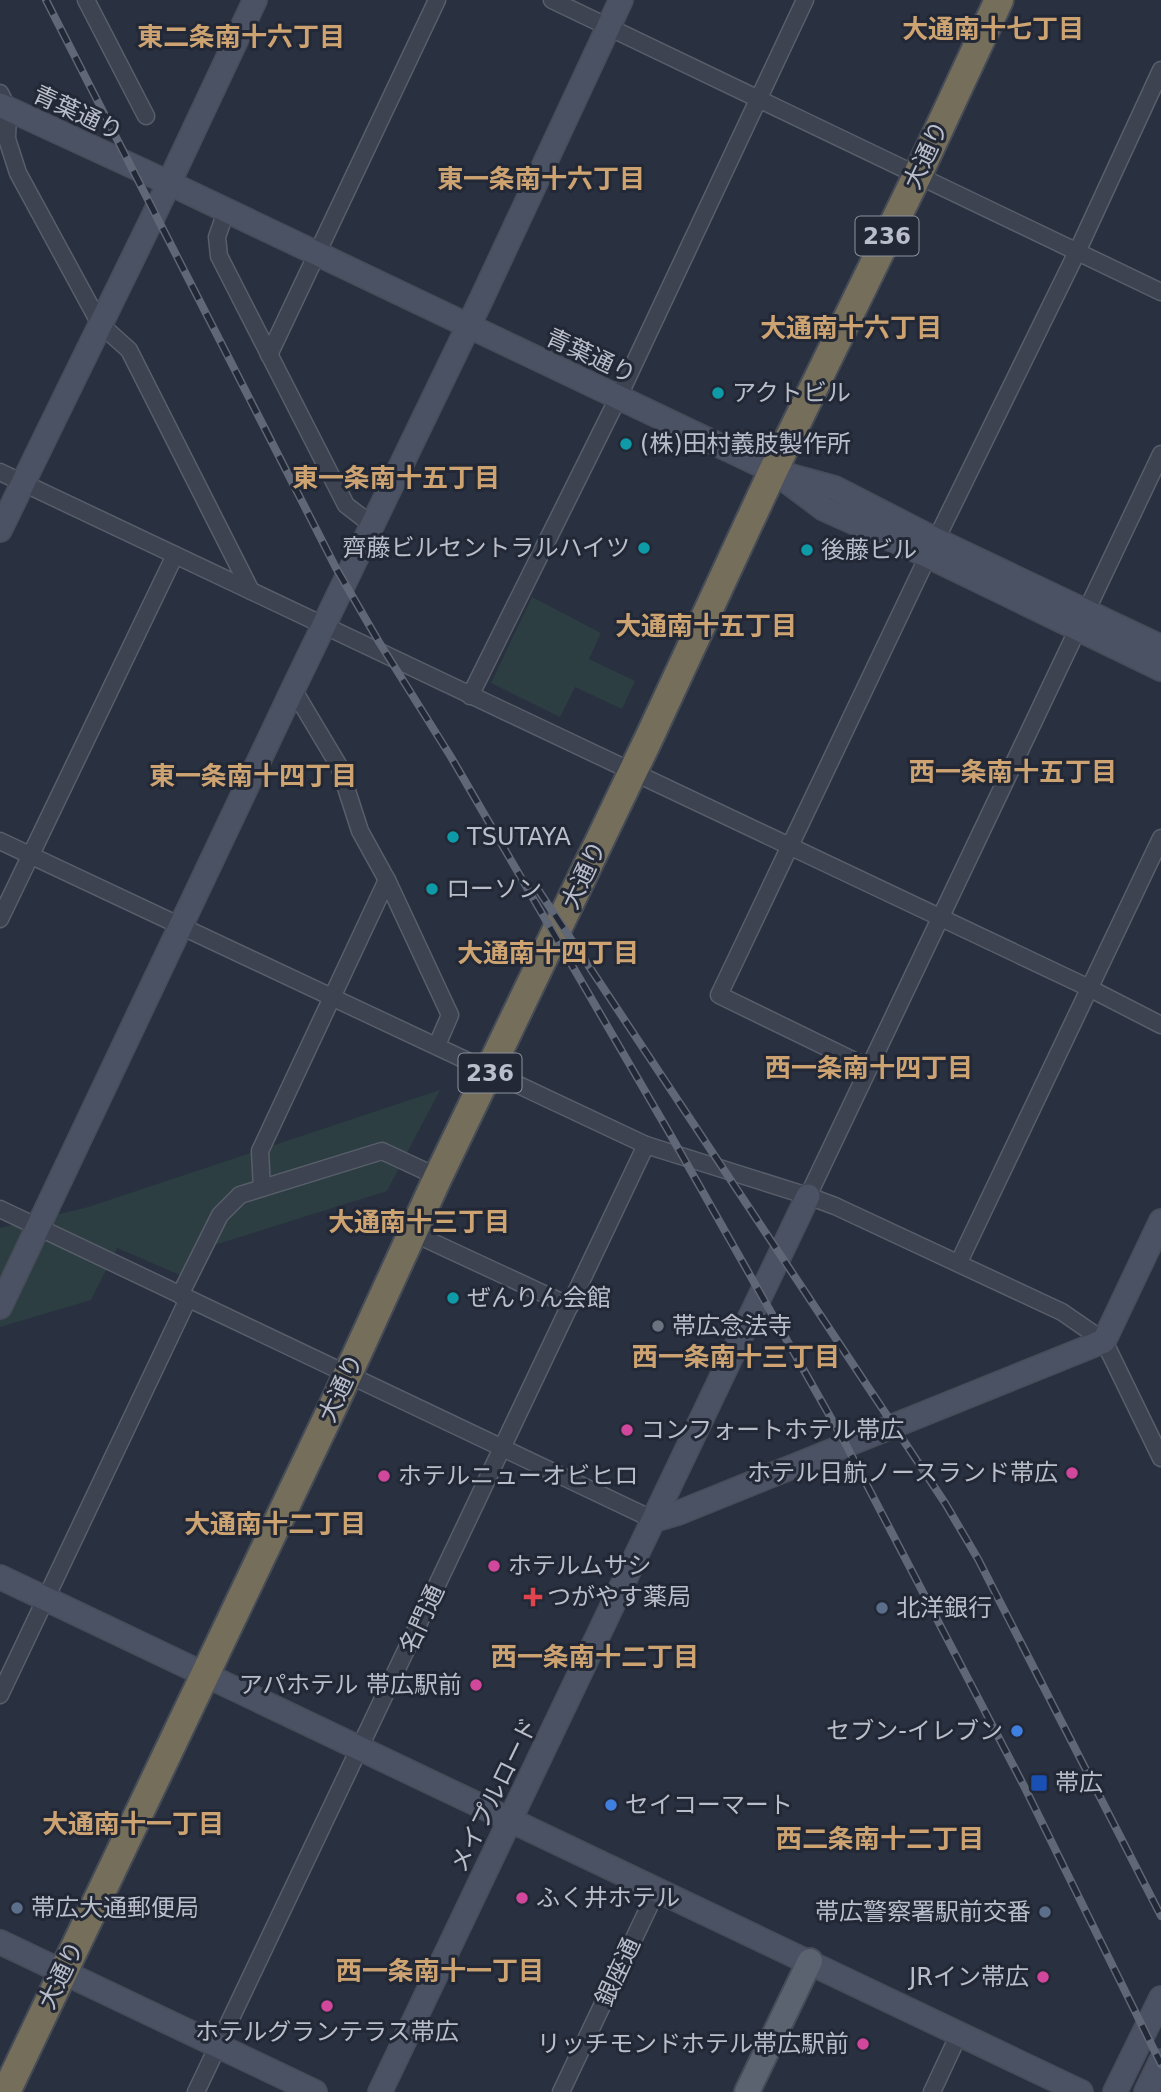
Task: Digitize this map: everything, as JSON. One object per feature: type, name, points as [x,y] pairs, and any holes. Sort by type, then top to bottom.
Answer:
[{"type":"highway","name":"大通り","points":[[6,2092],[347,1375],[438,1177],[633,772],[773,471],[918,174],[999,0]]},
{"type":"main road","points":[[747,2092],[810,1961]]},
{"type":"street","points":[[86,0],[146,116]]},
{"type":"street","points":[[0,530],[255,0]]},
{"type":"street","points":[[270,355],[437,0]]},
{"type":"street","points":[[552,0],[1161,292]]},
{"type":"street","points":[[0,1307],[468,327],[621,0]]},
{"type":"street","points":[[470,696],[618,398],[805,0]]},
{"type":"street","points":[[869,1068],[719,995],[932,548],[1077,252],[1161,70]]},
{"type":"street","points":[[3,103],[4,147],[100,324],[129,350],[251,591]]},
{"type":"street","name":"青葉通り","points":[[3,103],[316,255],[773,471],[835,488],[932,548],[1082,620],[1161,647]]},
{"type":"street","points":[[226,211],[217,237],[219,257],[346,505],[372,525]]},
{"type":"street","points":[[808,1196],[1161,454]]},
{"type":"street","points":[[0,472],[789,848],[940,917],[1161,1025]]},
{"type":"street","points":[[0,919],[176,555]]},
{"type":"street","points":[[1082,620],[1161,669]]},
{"type":"street","points":[[293,689],[340,766],[360,831],[387,880],[450,1015],[437,1045]]},
{"type":"street","points":[[959,1262],[1161,838]]},
{"type":"street","points":[[0,841],[646,1145],[808,1196],[959,1262],[1062,1312],[1104,1341],[1161,1458]]},
{"type":"street","points":[[262,1188],[260,1152],[387,880]]},
{"type":"street","name":"名門通","points":[[196,2092],[646,1145]]},
{"type":"street","points":[[0,1695],[220,1215],[240,1195],[382,1151],[438,1177]]},
{"type":"street","name":"メイプルロード","points":[[380,2092],[808,1196]]},
{"type":"street","points":[[0,1209],[654,1520],[678,1513],[1104,1341],[1161,1222]]},
{"type":"street","points":[[413,1233],[570,1306]]},
{"type":"street","points":[[0,1577],[1081,2092]]},
{"type":"street","name":"銀座通","points":[[561,2092],[657,1890]]},
{"type":"street","points":[[0,1942],[315,2092]]},
{"type":"street","points":[[1115,2092],[1161,1998]]},
{"type":"street","points":[[932,2092],[960,2034]]},
{"type":"street","points":[[1146,2092],[1161,2061]]},
{"type":"shaded area","points":[[532,597],[601,633],[589,659],[635,681],[622,709],[575,687],[560,717],[491,683]]},
{"type":"shaded area","points":[[440,1090],[387,1191],[192,1252],[180,1275],[117,1248],[91,1300],[0,1327],[0,1228],[85,1208]]},
{"type":"railway","points":[[46,0],[336,568],[451,757],[844,1441],[1025,1788],[1161,2064]]},
{"type":"railway","points":[[537,888],[945,1503],[978,1559],[1161,1916]]},
{"type":"place","name":"アクトビル","points":[[718,393]]},
{"type":"place","name":"(株)田村義肢製作所","points":[[626,444]]},
{"type":"place","name":"齊藤ビルセントラルハイツ","points":[[644,548]]},
{"type":"place","name":"後藤ビル","points":[[807,550]]},
{"type":"place","name":"TSUTAYA","points":[[453,837]]},
{"type":"place","name":"ローソン","points":[[432,889]]},
{"type":"place","name":"ぜんりん会館","points":[[453,1298]]},
{"type":"place","name":"帯広念法寺","points":[[658,1326]]},
{"type":"place","name":"コンフォートホテル帯広","points":[[627,1430]]},
{"type":"place","name":"ホテル日航ノースランド帯広","points":[[1072,1473]]},
{"type":"place","name":"ホテルニューオビヒロ","points":[[384,1476]]},
{"type":"place","name":"ホテルムサシ","points":[[494,1566]]},
{"type":"place","name":"つがやす薬局","points":[[533,1597]]},
{"type":"place","name":"北洋銀行","points":[[882,1608]]},
{"type":"place","name":"アパホテル 帯広駅前","points":[[476,1685]]},
{"type":"place","name":"セブン-イレブン","points":[[1017,1731]]},
{"type":"place","name":"帯広","points":[[1039,1783]]},
{"type":"place","name":"セイコーマート","points":[[611,1805]]},
{"type":"place","name":"ふく井ホテル","points":[[522,1898]]},
{"type":"place","name":"帯広大通郵便局","points":[[17,1908]]},
{"type":"place","name":"帯広警察署駅前交番","points":[[1045,1912]]},
{"type":"place","name":"JRイン帯広","points":[[1043,1977]]},
{"type":"place","name":"ホテルグランテラス帯広","points":[[327,2006]]},
{"type":"place","name":"リッチモンドホテル帯広駅前","points":[[863,2044]]},
{"type":"district","name":"大通南十七丁目","points":[[993,29]]},
{"type":"district","name":"東二条南十六丁目","points":[[241,37]]},
{"type":"district","name":"東一条南十六丁目","points":[[541,179]]},
{"type":"district","name":"大通南十六丁目","points":[[851,328]]},
{"type":"district","name":"東一条南十五丁目","points":[[396,478]]},
{"type":"district","name":"大通南十五丁目","points":[[706,626]]},
{"type":"district","name":"西一条南十五丁目","points":[[1013,772]]},
{"type":"district","name":"東一条南十四丁目","points":[[253,776]]},
{"type":"district","name":"大通南十四丁目","points":[[548,953]]},
{"type":"district","name":"西一条南十四丁目","points":[[869,1068]]},
{"type":"district","name":"大通南十三丁目","points":[[419,1222]]},
{"type":"district","name":"西一条南十三丁目","points":[[736,1357]]},
{"type":"district","name":"大通南十二丁目","points":[[275,1524]]},
{"type":"district","name":"西一条南十二丁目","points":[[595,1657]]},
{"type":"district","name":"大通南十一丁目","points":[[133,1824]]},
{"type":"district","name":"西二条南十二丁目","points":[[880,1839]]},
{"type":"district","name":"西一条南十一丁目","points":[[440,1971]]}]
